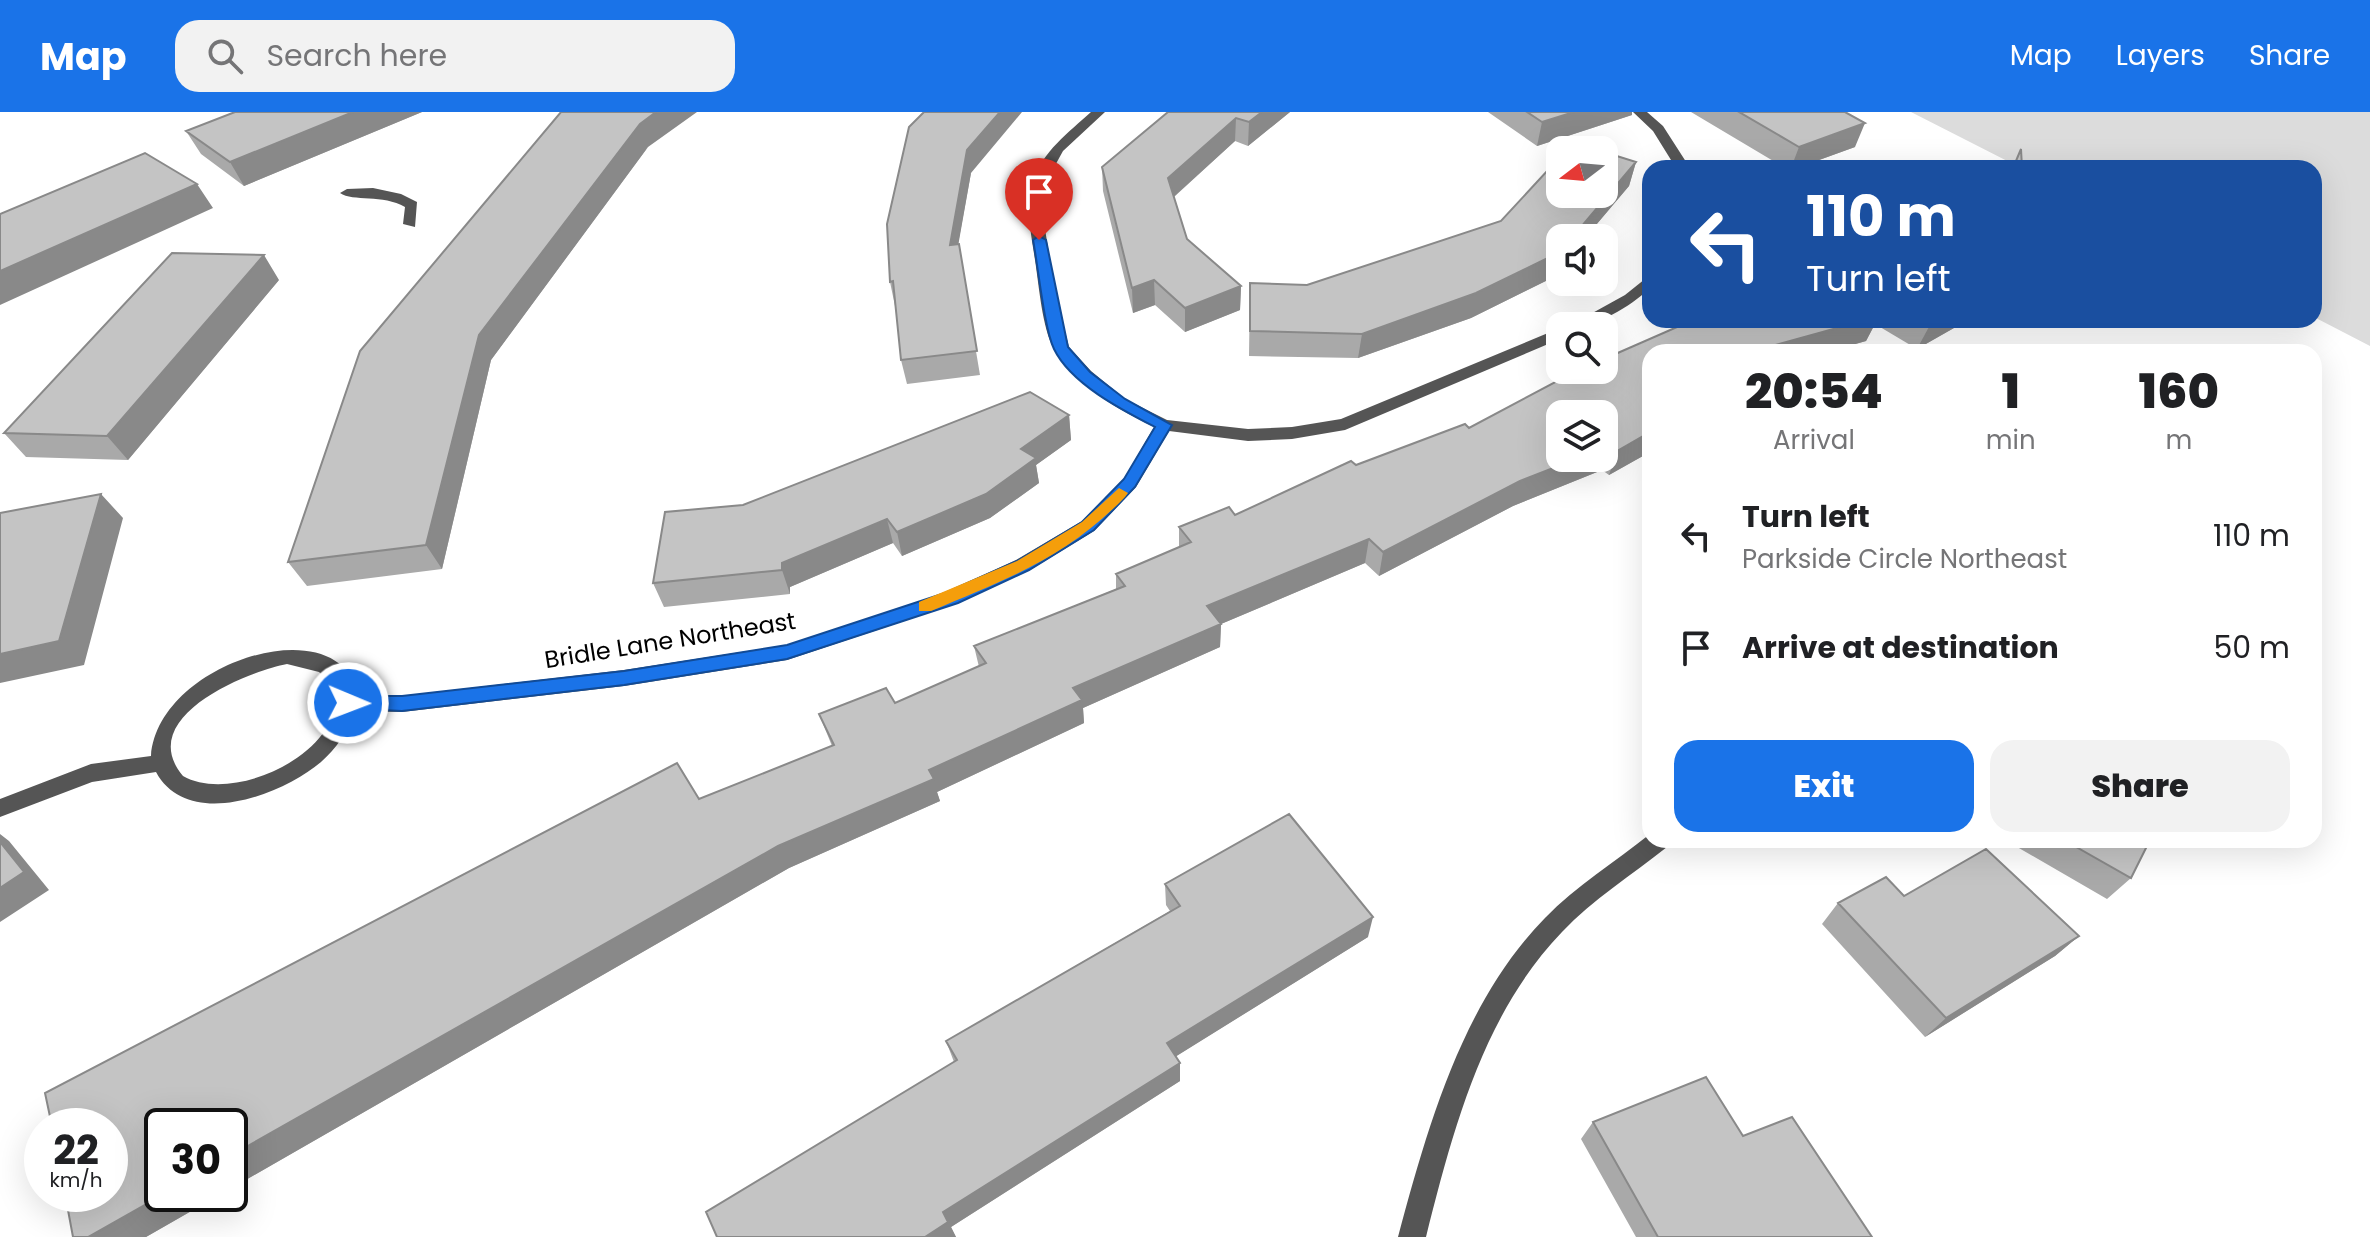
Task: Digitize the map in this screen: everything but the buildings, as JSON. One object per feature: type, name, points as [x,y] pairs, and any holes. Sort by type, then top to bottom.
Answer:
[{"type":"street","points":[[1099,112],[1058,149],[1040,180],[1035,211],[1048,296],[1061,348],[1085,375],[1119,403],[1164,425],[1248,435],[1292,433],[1345,424],[1546,339]]},
{"type":"street","points":[[1639,112],[1658,129],[1678,160]]},
{"type":"street","points":[[347,193],[384,193],[401,198],[412,205],[410,224]]},
{"type":"street","points":[[1604,312],[1630,298],[1642,287]]},
{"type":"street","name":"Bridle Lane Northeast","points":[[348,703],[402,704],[624,678],[787,652],[951,598],[1023,565],[1088,526],[1130,483],[1164,425]]},
{"type":"street","points":[[287,656],[313,658],[333,668],[345,683],[348,703],[339,726],[321,750],[294,770],[261,786],[228,794],[203,794],[183,788],[168,777],[160,763],[161,745],[168,725],[182,706],[228,672],[256,662],[287,656]]},
{"type":"street","points":[[0,808],[91,773],[160,763]]},
{"type":"street","points":[[1412,1237],[1433,1155],[1482,1031],[1514,971],[1554,924],[1649,848]]},
{"type":"shaded area","points":[[1911,112],[2370,112],[2370,346],[2322,321],[2322,160],[2005,160]]},
{"type":"slow traffic","points":[[925,607],[1023,565],[1088,526],[1119,493]]},
{"type":"route","points":[[348,703],[402,704],[624,678],[787,652],[951,598],[1023,565],[1088,526],[1130,483],[1164,425],[1119,403],[1085,375],[1061,348],[1039,240]]}]
